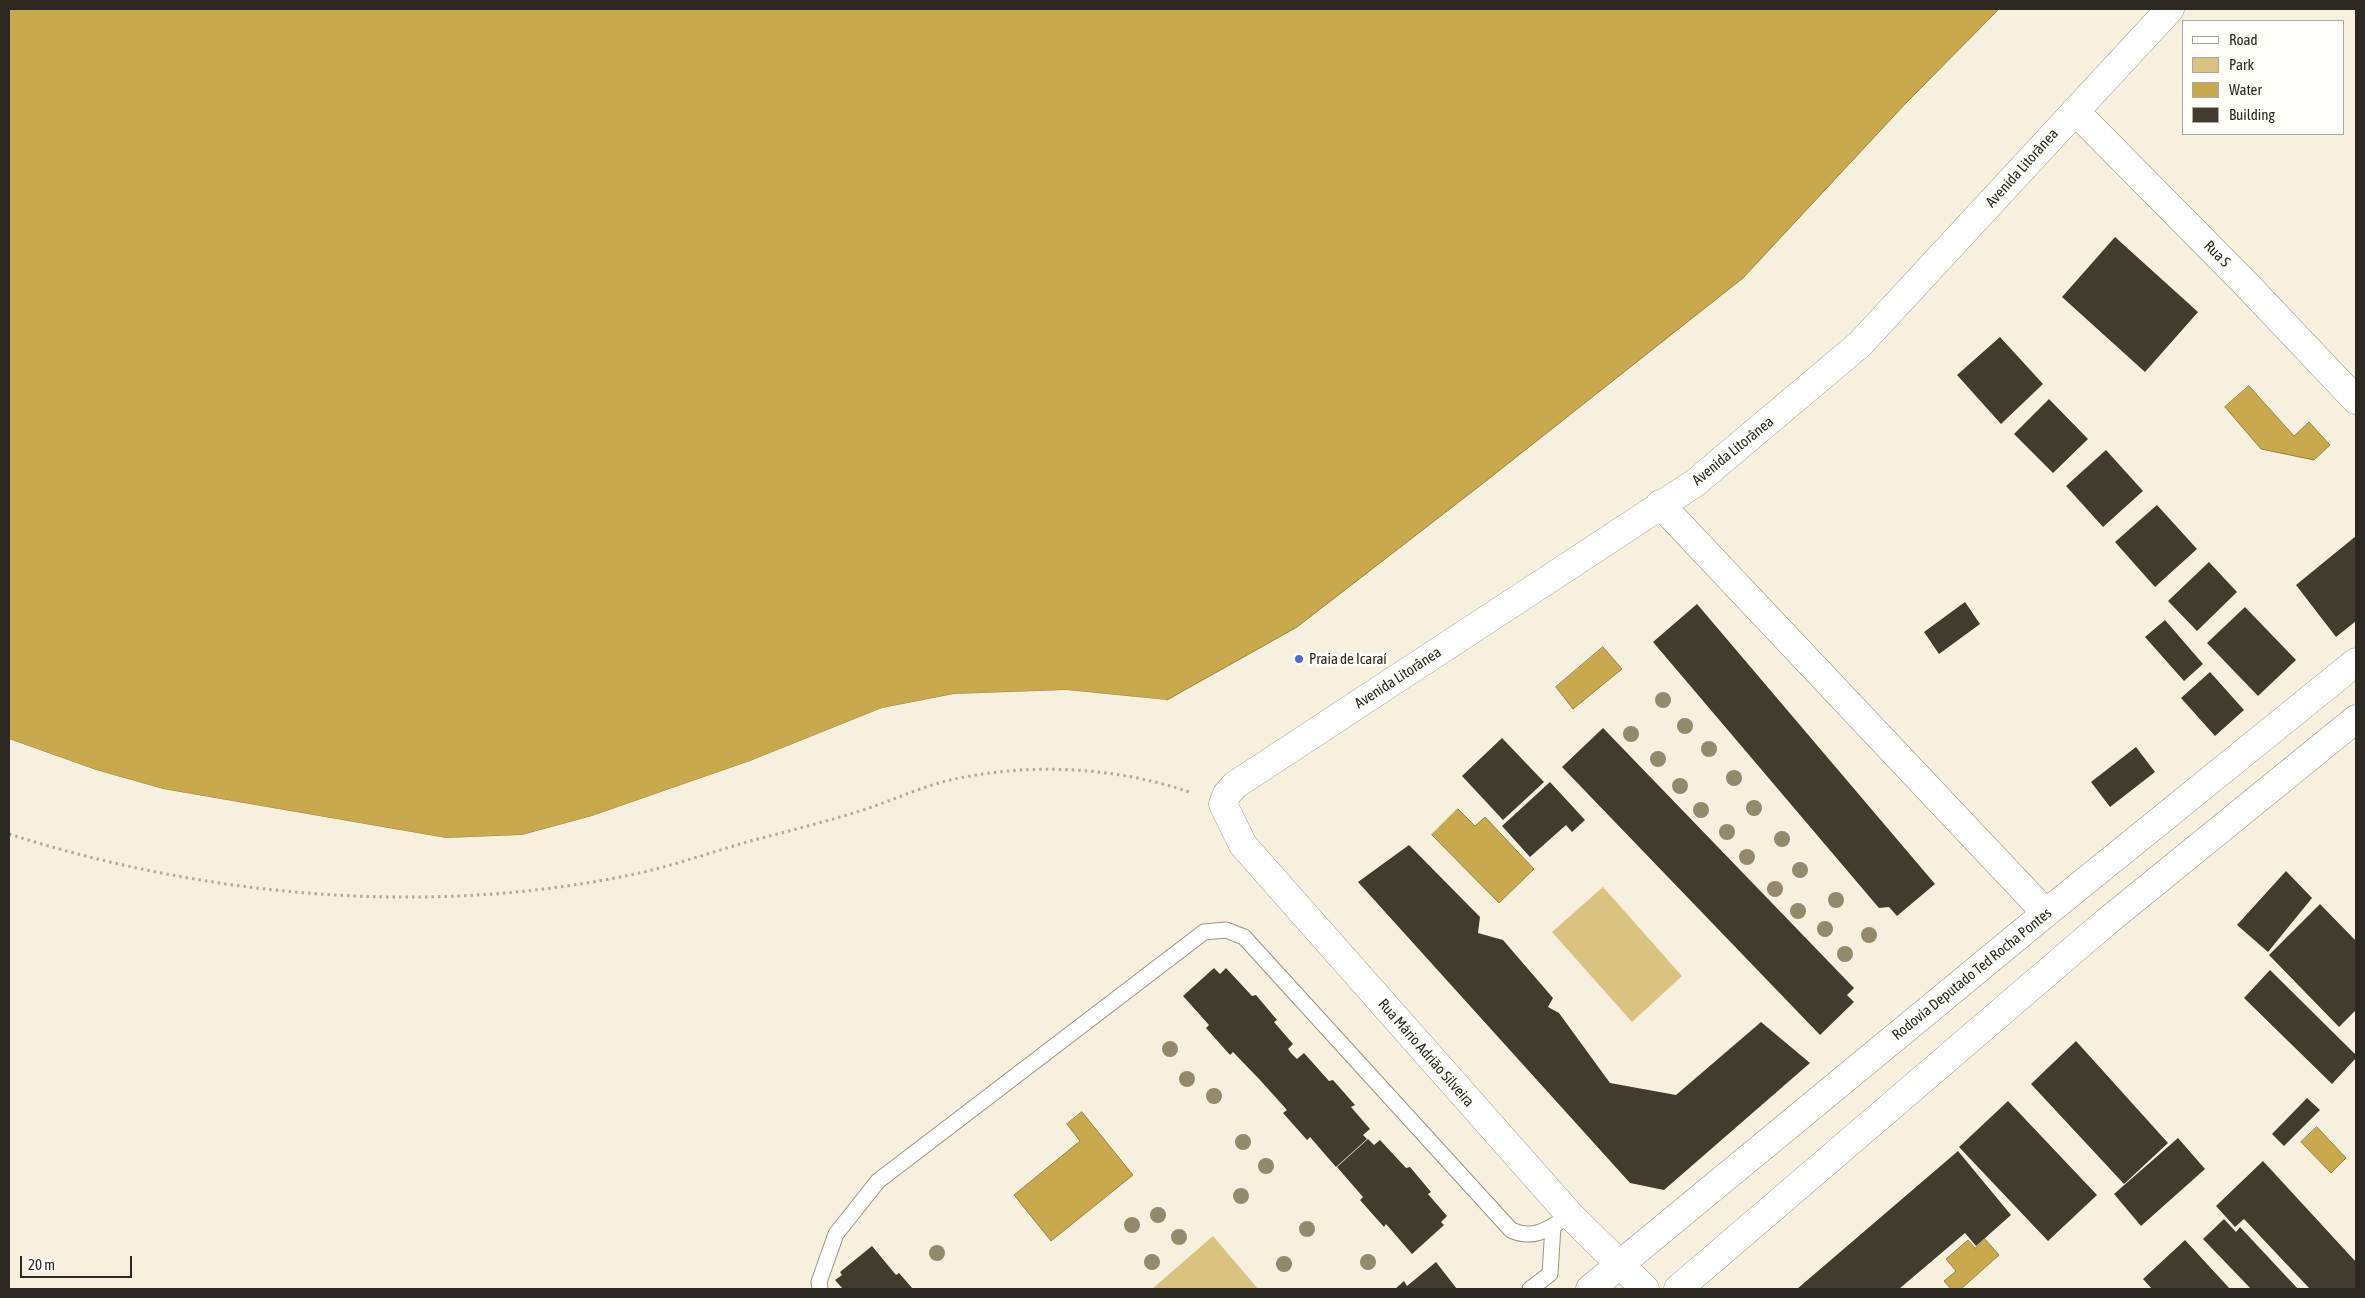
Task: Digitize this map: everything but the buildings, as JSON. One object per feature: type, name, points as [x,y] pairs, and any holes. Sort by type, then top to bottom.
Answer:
[{"type":"street","name":"Avenida Litorânea","points":[[1223,804],[1235,785],[1660,504],[1695,483],[1860,344],[2170,9]]},
{"type":"street","name":"Rua S","points":[[2075,111],[2246,284],[2356,400]]},
{"type":"street","points":[[1660,504],[2046,913]]},
{"type":"street","name":"Rodovia Deputado Ted Rocha Pontes","points":[[1590,1289],[2046,913],[2356,662]]},
{"type":"street","points":[[1678,1289],[2098,930],[2356,719]]},
{"type":"street","name":"Rua Mário Adrião Silveira","points":[[1223,804],[1243,845],[1561,1221],[1619,1265],[1645,1289]]},
{"type":"lane","points":[[820,1289],[819,1282],[836,1234],[878,1181],[1204,932],[1226,930],[1244,937],[1511,1230],[1526,1235],[1561,1221]]},
{"type":"lane","points":[[1530,1289],[1550,1274],[1561,1221]]},
{"type":"path","points":[[9,834],[54,848],[129,867],[205,882],[282,891],[350,895],[437,896],[507,892],[576,884],[645,872],[866,808],[946,781],[987,773],[1029,770],[1079,771],[1128,776],[1176,788],[1223,804]]},
{"type":"green space","points":[[1603,887],[1682,976],[1632,1022],[1552,932]]},
{"type":"green space","points":[[1213,1236],[1258,1289],[1152,1289]]},
{"type":"water","points":[[9,9],[1999,9],[1906,103],[1743,278],[1297,627],[1167,700],[1066,690],[954,694],[882,708],[750,761],[592,816],[522,835],[446,838],[163,789],[96,770],[9,739]]},
{"type":"water","points":[[2249,386],[2294,436],[2309,422],[2330,445],[2314,460],[2261,449],[2225,407]]},
{"type":"water","points":[[1603,647],[1622,669],[1573,709],[1556,687]]},
{"type":"water","points":[[1458,809],[1475,826],[1485,817],[1534,869],[1499,903],[1432,835]]},
{"type":"water","points":[[1082,1112],[1133,1175],[1051,1241],[1014,1195],[1080,1141],[1067,1124]]},
{"type":"water","points":[[2317,1127],[2346,1158],[2331,1173],[2301,1142]]},
{"type":"water","points":[[1985,1239],[1999,1255],[1961,1289],[1951,1289],[1944,1281],[1956,1271],[1946,1259],[1968,1240],[1975,1248]]},
{"type":"pier","points":[[1066,690],[1167,700],[1164,702],[1066,693],[954,696],[883,711],[751,764],[593,819],[522,837],[445,841],[163,791],[95,772],[9,742],[9,739],[96,770],[163,789],[446,838],[522,835],[592,816],[750,761],[882,708],[954,694]]},
{"type":"place","name":"Praia de Icaraí","points":[[1299,659]]}]
